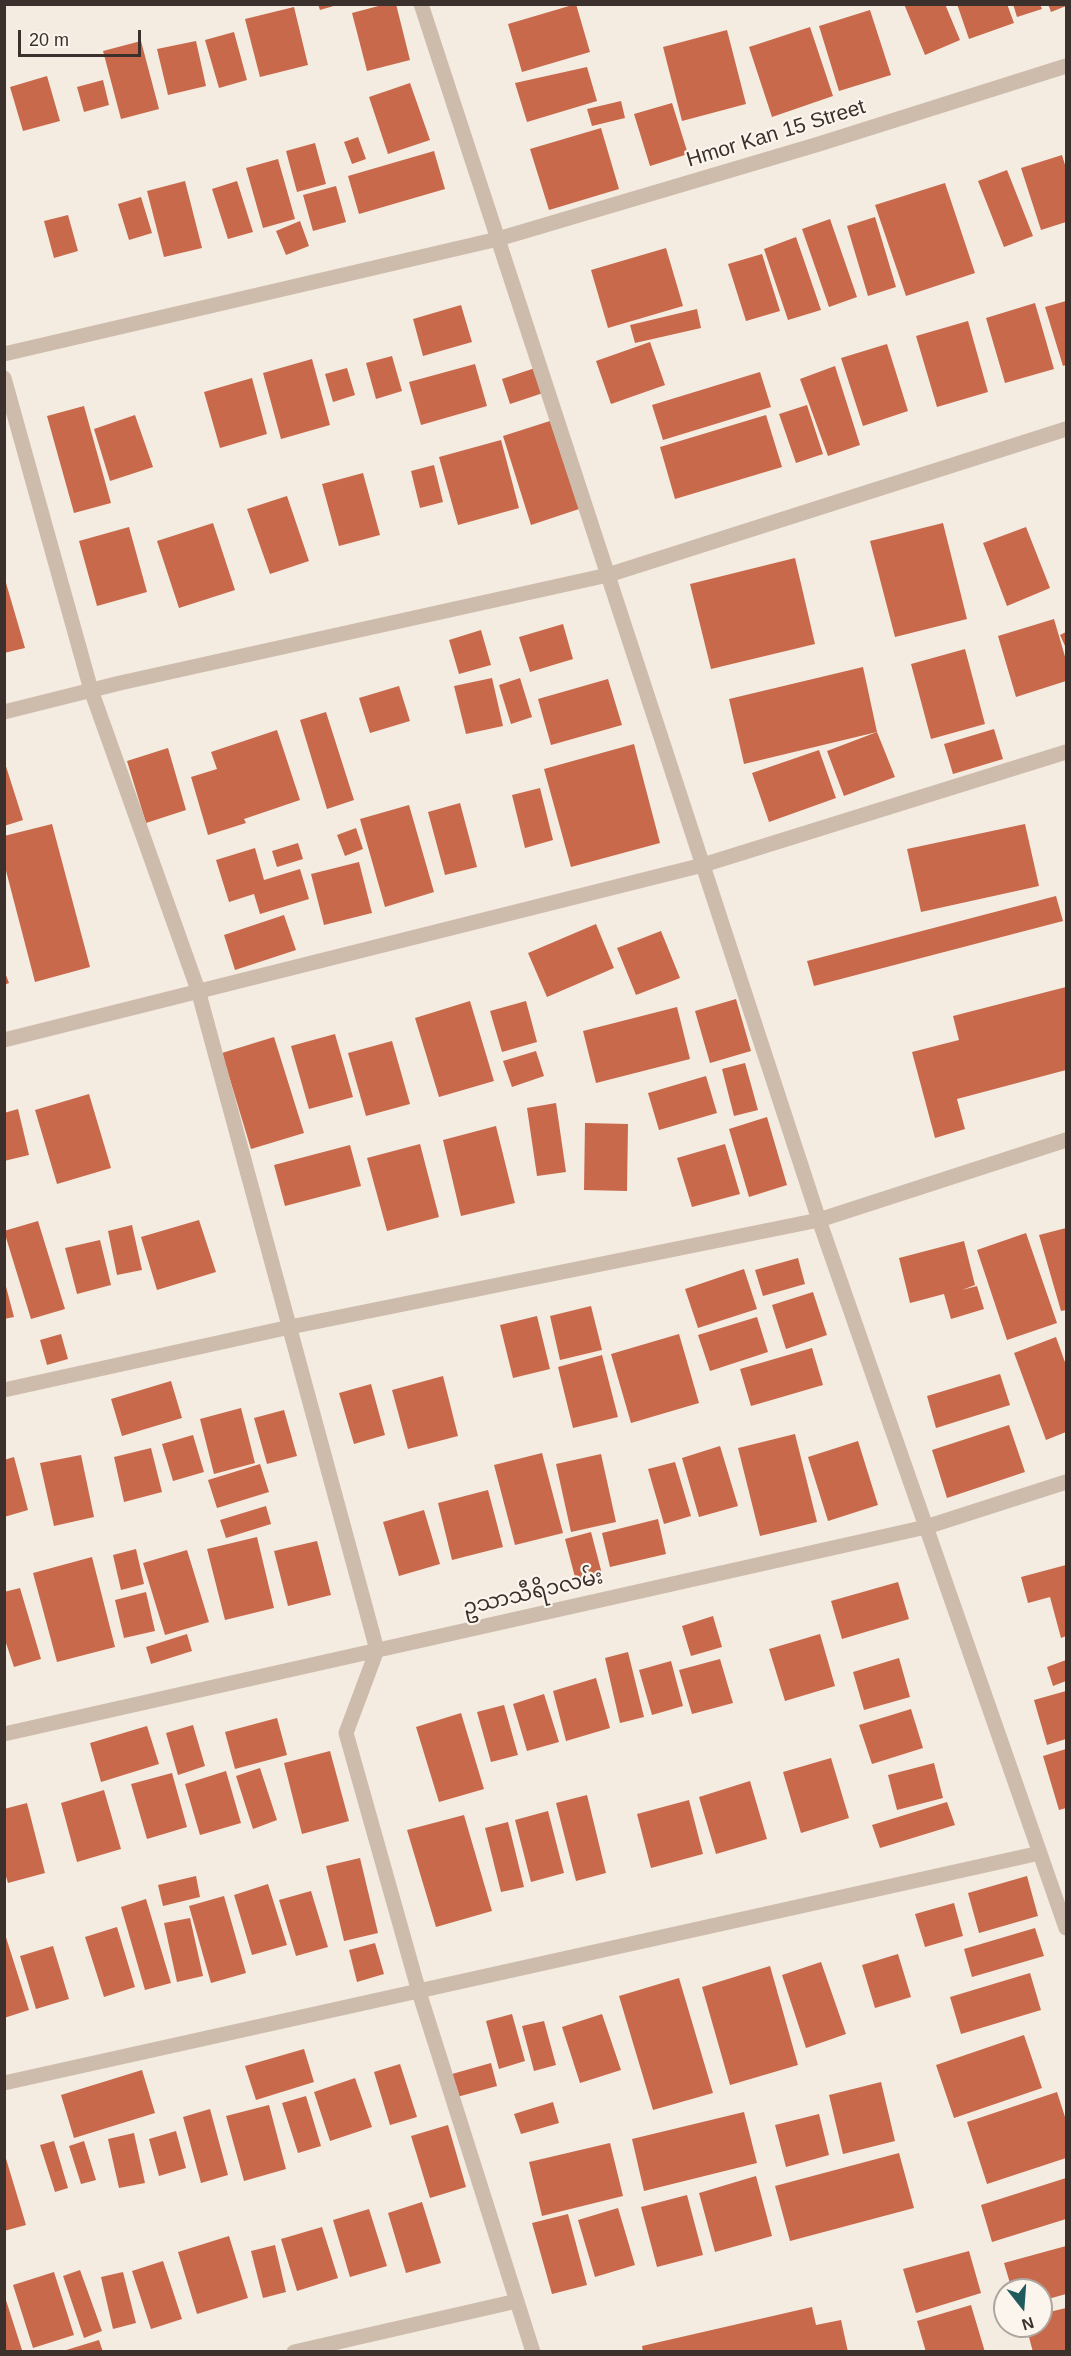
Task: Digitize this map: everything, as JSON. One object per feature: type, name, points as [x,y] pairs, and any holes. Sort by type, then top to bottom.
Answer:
[{"type":"street","points":[[422,4],[819,1220],[1066,1928]]},
{"type":"street","name":"Hmor Kan 15 Street","points":[[4,354],[498,239],[819,144],[1066,66]]},
{"type":"street","points":[[4,378],[91,690],[198,990],[377,1650],[346,1733],[419,1992],[533,2352]]},
{"type":"street","points":[[4,712],[91,690],[608,575],[1066,429]]},
{"type":"street","points":[[4,1040],[703,865],[1066,752]]},
{"type":"street","points":[[4,1390],[290,1327],[819,1220],[1066,1140]]},
{"type":"street","name":"ဥသာသီရိ၁လမ်း","points":[[4,1734],[926,1527],[1066,1482]]},
{"type":"street","points":[[4,2083],[1040,1853]]},
{"type":"street","points":[[294,2352],[517,2301]]},
{"type":"building","points":[[318,4],[337,4],[337,5],[320,10]]},
{"type":"building","points":[[386,4],[396,4],[410,60],[367,71],[352,13]]},
{"type":"building","points":[[576,4],[590,52],[522,72],[508,24]]},
{"type":"building","points":[[904,4],[945,4],[960,40],[925,55]]},
{"type":"building","points":[[957,4],[1007,4],[1014,23],[969,39]]},
{"type":"building","points":[[1013,4],[1040,4],[1042,9],[1017,17]]},
{"type":"building","points":[[1048,4],[1066,4],[1066,6],[1051,12]]},
{"type":"building","points":[[294,7],[308,65],[260,77],[245,19]]},
{"type":"building","points":[[870,10],[891,75],[839,91],[819,26]]},
{"type":"building","points":[[810,27],[833,96],[772,117],[749,47]]},
{"type":"building","points":[[727,30],[746,104],[682,121],[663,47]]},
{"type":"building","points":[[234,32],[247,80],[219,88],[205,40]]},
{"type":"building","points":[[141,41],[159,109],[121,119],[103,51]]},
{"type":"building","points":[[196,41],[206,86],[168,95],[157,49]]},
{"type":"building","points":[[587,67],[597,101],[527,122],[515,83]]},
{"type":"building","points":[[47,76],[60,121],[23,131],[10,87]]},
{"type":"building","points":[[103,80],[109,105],[84,112],[77,87]]},
{"type":"building","points":[[410,83],[430,140],[388,154],[369,97]]},
{"type":"building","points":[[621,101],[625,118],[592,126],[587,109]]},
{"type":"building","points":[[672,103],[688,154],[650,166],[634,114]]},
{"type":"building","points":[[601,128],[619,189],[549,210],[530,149]]},
{"type":"building","points":[[358,137],[366,159],[352,164],[344,142]]},
{"type":"building","points":[[315,143],[326,184],[297,192],[286,151]]},
{"type":"building","points":[[434,151],[445,189],[359,214],[348,176]]},
{"type":"building","points":[[1062,155],[1066,168],[1066,222],[1041,230],[1021,168]]},
{"type":"building","points":[[278,159],[295,219],[263,228],[246,168]]},
{"type":"building","points":[[1007,170],[1033,236],[1004,247],[978,181]]},
{"type":"building","points":[[185,181],[202,248],[164,257],[147,191]]},
{"type":"building","points":[[237,181],[253,232],[228,239],[212,189]]},
{"type":"building","points":[[945,183],[975,273],[906,296],[875,205]]},
{"type":"building","points":[[336,186],[346,222],[313,231],[303,195]]},
{"type":"building","points":[[141,197],[152,233],[129,240],[118,204]]},
{"type":"building","points":[[68,215],[78,251],[54,258],[44,221]]},
{"type":"building","points":[[875,217],[896,287],[868,296],[847,226]]},
{"type":"building","points":[[830,219],[857,297],[829,307],[802,229]]},
{"type":"building","points":[[300,221],[309,246],[286,255],[276,231]]},
{"type":"building","points":[[796,237],[821,310],[788,320],[764,249]]},
{"type":"building","points":[[666,248],[683,306],[608,328],[591,270]]},
{"type":"building","points":[[762,254],[780,311],[746,321],[728,264]]},
{"type":"building","points":[[1066,301],[1066,365],[1063,366],[1045,307]]},
{"type":"building","points":[[1035,303],[1054,369],[1005,383],[986,318]]},
{"type":"building","points":[[461,305],[472,342],[423,356],[413,319]]},
{"type":"building","points":[[697,309],[701,328],[635,343],[630,325]]},
{"type":"building","points":[[968,321],[988,392],[937,407],[916,336]]},
{"type":"building","points":[[650,342],[665,385],[611,404],[596,361]]},
{"type":"building","points":[[887,344],[908,411],[863,426],[841,358]]},
{"type":"building","points":[[392,356],[402,391],[376,399],[366,363]]},
{"type":"building","points":[[312,359],[330,425],[281,439],[263,373]]},
{"type":"building","points":[[475,364],[487,406],[421,425],[409,382]]},
{"type":"building","points":[[835,366],[860,445],[828,456],[800,379]]},
{"type":"building","points":[[538,367],[546,392],[510,404],[502,379]]},
{"type":"building","points":[[347,368],[355,395],[333,402],[325,374]]},
{"type":"building","points":[[760,372],[771,407],[663,440],[652,405]]},
{"type":"building","points":[[252,378],[267,434],[220,448],[204,392]]},
{"type":"building","points":[[807,405],[823,454],[796,463],[779,414]]},
{"type":"building","points":[[84,406],[111,503],[74,513],[47,416]]},
{"type":"building","points":[[135,415],[153,467],[110,481],[94,429]]},
{"type":"building","points":[[766,415],[782,467],[675,499],[660,447]]},
{"type":"building","points":[[550,421],[579,509],[531,525],[503,436]]},
{"type":"building","points":[[501,440],[519,508],[458,525],[439,457]]},
{"type":"building","points":[[434,465],[443,502],[420,508],[411,471]]},
{"type":"building","points":[[363,473],[380,535],[339,546],[322,484]]},
{"type":"building","points":[[287,496],[309,561],[270,574],[247,509]]},
{"type":"building","points":[[213,523],[235,590],[179,608],[157,541]]},
{"type":"building","points":[[943,523],[967,619],[895,637],[870,541]]},
{"type":"building","points":[[129,527],[147,592],[97,606],[79,541]]},
{"type":"building","points":[[1026,527],[1050,588],[1007,606],[983,543]]},
{"type":"building","points":[[795,558],[815,644],[711,669],[690,584]]},
{"type":"building","points":[[4,576],[25,648],[4,653]]},
{"type":"building","points":[[1054,619],[1066,660],[1066,681],[1016,697],[998,636]]},
{"type":"building","points":[[563,624],[573,659],[530,672],[519,637]]},
{"type":"building","points":[[481,630],[491,665],[459,674],[449,640]]},
{"type":"building","points":[[1066,632],[1066,648],[1060,635]]},
{"type":"building","points":[[965,649],[985,724],[931,739],[911,664]]},
{"type":"building","points":[[863,667],[877,732],[744,764],[729,699]]},
{"type":"building","points":[[492,678],[503,726],[466,734],[454,686]]},
{"type":"building","points":[[520,678],[532,717],[511,724],[499,685]]},
{"type":"building","points":[[608,679],[622,725],[551,745],[538,699]]},
{"type":"building","points":[[399,686],[410,721],[370,733],[359,698]]},
{"type":"building","points":[[326,712],[354,800],[327,809],[300,720]]},
{"type":"building","points":[[994,729],[1003,759],[953,774],[944,744]]},
{"type":"building","points":[[277,730],[300,800],[244,819],[246,823],[208,835],[191,777],[217,769],[211,752]]},
{"type":"building","points":[[877,732],[895,777],[844,796],[827,751]]},
{"type":"building","points":[[634,744],[660,843],[571,867],[544,769]]},
{"type":"building","points":[[168,748],[186,810],[146,823],[127,761]]},
{"type":"building","points":[[819,750],[836,798],[769,822],[752,773]]},
{"type":"building","points":[[4,760],[23,820],[4,826]]},
{"type":"building","points":[[540,788],[553,840],[525,848],[512,795]]},
{"type":"building","points":[[460,803],[477,867],[445,875],[428,812]]},
{"type":"building","points":[[409,805],[434,892],[385,907],[360,819]]},
{"type":"building","points":[[52,824],[90,967],[35,982],[4,863],[4,836]]},
{"type":"building","points":[[1025,824],[1039,886],[921,912],[907,849]]},
{"type":"building","points":[[356,828],[363,849],[345,856],[337,835]]},
{"type":"building","points":[[298,843],[303,859],[277,867],[272,851]]},
{"type":"building","points":[[255,848],[264,880],[300,869],[309,899],[260,914],[254,894],[229,902],[216,860]]},
{"type":"building","points":[[359,862],[372,913],[324,925],[311,874]]},
{"type":"building","points":[[1056,896],[1063,921],[814,986],[807,961]]},
{"type":"building","points":[[284,915],[296,950],[235,970],[224,935]]},
{"type":"building","points":[[596,924],[614,968],[547,997],[528,953]]},
{"type":"building","points":[[661,931],[680,978],[636,995],[617,948]]},
{"type":"building","points":[[4,970],[9,983],[4,985]]},
{"type":"building","points":[[1066,987],[1066,1070],[957,1099],[965,1129],[935,1138],[912,1052],[959,1040],[953,1016]]},
{"type":"building","points":[[736,999],[751,1051],[710,1063],[695,1011]]},
{"type":"building","points":[[470,1001],[494,1081],[439,1097],[415,1018]]},
{"type":"building","points":[[526,1001],[537,1042],[502,1052],[490,1011]]},
{"type":"building","points":[[677,1007],[690,1059],[596,1083],[583,1031]]},
{"type":"building","points":[[335,1034],[353,1097],[309,1109],[291,1046]]},
{"type":"building","points":[[274,1037],[304,1133],[251,1149],[222,1053]]},
{"type":"building","points":[[392,1041],[410,1104],[366,1116],[348,1053]]},
{"type":"building","points":[[536,1051],[544,1076],[512,1087],[503,1061]]},
{"type":"building","points":[[745,1063],[758,1110],[734,1116],[722,1069]]},
{"type":"building","points":[[706,1076],[717,1113],[659,1130],[648,1093]]},
{"type":"building","points":[[89,1094],[111,1168],[57,1184],[35,1110]]},
{"type":"building","points":[[556,1103],[566,1172],[537,1176],[527,1108]]},
{"type":"building","points":[[18,1109],[29,1155],[4,1161],[4,1113]]},
{"type":"building","points":[[767,1117],[787,1185],[749,1197],[729,1129]]},
{"type":"building","points":[[585,1123],[628,1124],[627,1191],[584,1190]]},
{"type":"building","points":[[496,1126],[515,1203],[461,1216],[443,1140]]},
{"type":"building","points":[[420,1144],[439,1217],[387,1231],[367,1158]]},
{"type":"building","points":[[725,1144],[740,1194],[692,1207],[677,1158]]},
{"type":"building","points":[[350,1145],[361,1186],[285,1206],[274,1165]]},
{"type":"building","points":[[199,1220],[216,1272],[157,1290],[141,1237]]},
{"type":"building","points":[[38,1221],[65,1309],[31,1319],[4,1231]]},
{"type":"building","points":[[132,1225],[142,1270],[117,1275],[108,1231]]},
{"type":"building","points":[[1066,1228],[1066,1310],[1061,1311],[1039,1235]]},
{"type":"building","points":[[1026,1233],[1057,1323],[1007,1340],[977,1250]]},
{"type":"building","points":[[100,1240],[111,1285],[77,1294],[65,1248]]},
{"type":"building","points":[[964,1241],[975,1285],[962,1290],[977,1286],[984,1309],[951,1319],[944,1294],[910,1303],[899,1258]]},
{"type":"building","points":[[798,1258],[805,1284],[763,1296],[755,1270]]},
{"type":"building","points":[[744,1269],[757,1309],[698,1328],[685,1289]]},
{"type":"building","points":[[4,1279],[14,1317],[4,1319]]},
{"type":"building","points":[[813,1292],[827,1335],[786,1349],[772,1305]]},
{"type":"building","points":[[591,1306],[602,1350],[560,1360],[550,1316]]},
{"type":"building","points":[[537,1316],[550,1369],[513,1378],[500,1325]]},
{"type":"building","points":[[757,1317],[768,1352],[710,1371],[698,1335]]},
{"type":"building","points":[[61,1334],[68,1359],[47,1365],[40,1340]]},
{"type":"building","points":[[679,1334],[699,1403],[631,1423],[611,1354]]},
{"type":"building","points":[[1056,1337],[1066,1365],[1066,1432],[1046,1440],[1014,1353]]},
{"type":"building","points":[[812,1348],[823,1385],[751,1406],[740,1369]]},
{"type":"building","points":[[602,1355],[618,1417],[573,1428],[558,1367]]},
{"type":"building","points":[[1000,1374],[1010,1405],[936,1428],[927,1396]]},
{"type":"building","points":[[443,1376],[458,1436],[408,1449],[392,1390]]},
{"type":"building","points":[[171,1381],[182,1418],[122,1436],[111,1399]]},
{"type":"building","points":[[371,1384],[385,1435],[354,1444],[339,1393]]},
{"type":"building","points":[[241,1408],[255,1463],[214,1474],[200,1419]]},
{"type":"building","points":[[284,1410],[297,1456],[267,1464],[254,1418]]},
{"type":"building","points":[[1009,1425],[1025,1472],[947,1498],[932,1450]]},
{"type":"building","points":[[795,1434],[817,1522],[760,1536],[738,1448]]},
{"type":"building","points":[[193,1435],[204,1472],[173,1481],[162,1444]]},
{"type":"building","points":[[858,1441],[878,1505],[828,1521],[808,1457]]},
{"type":"building","points":[[720,1446],[738,1506],[699,1517],[682,1458]]},
{"type":"building","points":[[151,1448],[162,1492],[124,1502],[114,1457]]},
{"type":"building","points":[[542,1453],[563,1533],[515,1545],[494,1465]]},
{"type":"building","points":[[601,1454],[616,1522],[571,1532],[556,1464]]},
{"type":"building","points":[[81,1455],[94,1517],[54,1526],[40,1463]]},
{"type":"building","points":[[14,1457],[28,1510],[4,1517],[4,1460]]},
{"type":"building","points":[[675,1462],[691,1516],[664,1524],[648,1469]]},
{"type":"building","points":[[260,1464],[269,1492],[217,1508],[208,1480]]},
{"type":"building","points":[[488,1490],[503,1547],[452,1560],[438,1503]]},
{"type":"building","points":[[266,1506],[271,1524],[226,1538],[220,1520]]},
{"type":"building","points":[[424,1510],[440,1564],[399,1576],[383,1522]]},
{"type":"building","points":[[658,1519],[666,1554],[610,1567],[602,1533]]},
{"type":"building","points":[[591,1532],[602,1574],[576,1581],[565,1539]]},
{"type":"building","points":[[257,1537],[274,1608],[225,1620],[207,1549]]},
{"type":"building","points":[[317,1541],[331,1595],[288,1606],[274,1551]]},
{"type":"building","points":[[136,1549],[144,1584],[121,1590],[113,1555]]},
{"type":"building","points":[[187,1550],[209,1622],[165,1635],[143,1563]]},
{"type":"building","points":[[92,1557],[115,1647],[57,1662],[33,1573]]},
{"type":"building","points":[[1066,1565],[1066,1636],[1061,1638],[1050,1597],[1028,1603],[1021,1577]]},
{"type":"building","points":[[898,1582],[909,1619],[842,1639],[831,1601]]},
{"type":"building","points":[[20,1588],[41,1659],[14,1667],[4,1637],[4,1592]]},
{"type":"building","points":[[146,1592],[155,1631],[124,1638],[115,1600]]},
{"type":"building","points":[[713,1616],[722,1647],[691,1656],[682,1626]]},
{"type":"building","points":[[187,1634],[192,1651],[151,1664],[146,1647]]},
{"type":"building","points":[[820,1634],[835,1686],[785,1701],[769,1649]]},
{"type":"building","points":[[628,1652],[644,1717],[620,1723],[605,1658]]},
{"type":"building","points":[[899,1658],[910,1697],[864,1710],[853,1672]]},
{"type":"building","points":[[720,1659],[733,1703],[692,1714],[679,1670]]},
{"type":"building","points":[[1066,1660],[1066,1681],[1053,1686],[1047,1667]]},
{"type":"building","points":[[671,1661],[683,1706],[652,1715],[639,1670]]},
{"type":"building","points":[[596,1678],[610,1728],[566,1741],[553,1691]]},
{"type":"building","points":[[1066,1691],[1066,1739],[1047,1745],[1034,1700]]},
{"type":"building","points":[[544,1694],[559,1742],[527,1751],[513,1704]]},
{"type":"building","points":[[504,1705],[518,1755],[491,1762],[477,1712]]},
{"type":"building","points":[[911,1709],[923,1748],[872,1764],[859,1725]]},
{"type":"building","points":[[461,1713],[484,1789],[439,1802],[416,1727]]},
{"type":"building","points":[[277,1718],[287,1755],[235,1769],[225,1732]]},
{"type":"building","points":[[193,1725],[205,1766],[178,1775],[166,1733]]},
{"type":"building","points":[[147,1726],[159,1764],[101,1782],[90,1743]]},
{"type":"building","points":[[1066,1749],[1066,1808],[1059,1810],[1043,1756]]},
{"type":"building","points":[[330,1751],[349,1821],[302,1834],[284,1763]]},
{"type":"building","points":[[831,1758],[849,1818],[801,1833],[783,1772]]},
{"type":"building","points":[[934,1763],[943,1798],[897,1810],[888,1775]]},
{"type":"building","points":[[260,1768],[277,1820],[253,1829],[236,1776]]},
{"type":"building","points":[[226,1771],[241,1823],[200,1835],[185,1784]]},
{"type":"building","points":[[172,1773],[187,1827],[147,1839],[131,1784]]},
{"type":"building","points":[[750,1781],[767,1839],[716,1854],[699,1797]]},
{"type":"building","points":[[104,1790],[121,1849],[77,1862],[61,1803]]},
{"type":"building","points":[[587,1795],[606,1873],[576,1881],[556,1803]]},
{"type":"building","points":[[689,1800],[703,1854],[651,1868],[637,1814]]},
{"type":"building","points":[[947,1802],[955,1825],[880,1848],[872,1825]]},
{"type":"building","points":[[27,1803],[45,1873],[8,1883],[4,1870],[4,1809]]},
{"type":"building","points":[[548,1811],[564,1873],[531,1882],[515,1820]]},
{"type":"building","points":[[464,1815],[492,1911],[436,1927],[407,1830]]},
{"type":"building","points":[[508,1822],[524,1887],[501,1892],[485,1828]]},
{"type":"building","points":[[360,1858],[378,1933],[344,1941],[326,1866]]},
{"type":"building","points":[[196,1876],[200,1897],[163,1906],[158,1885]]},
{"type":"building","points":[[1027,1876],[1038,1916],[979,1933],[968,1893]]},
{"type":"building","points":[[268,1884],[287,1945],[252,1955],[234,1895]]},
{"type":"building","points":[[311,1891],[328,1947],[296,1956],[279,1900]]},
{"type":"building","points":[[224,1896],[246,1973],[211,1983],[189,1906]]},
{"type":"building","points":[[146,1899],[171,1983],[145,1990],[121,1907]]},
{"type":"building","points":[[954,1903],[963,1936],[925,1947],[915,1914]]},
{"type":"building","points":[[190,1918],[203,1976],[177,1982],[164,1923]]},
{"type":"building","points":[[117,1927],[135,1987],[104,1997],[85,1937]]},
{"type":"building","points":[[1035,1928],[1044,1956],[972,1977],[964,1949]]},
{"type":"building","points":[[4,1931],[29,2010],[4,2018]]},
{"type":"building","points":[[375,1943],[384,1974],[357,1982],[349,1950]]},
{"type":"building","points":[[53,1946],[69,1999],[36,2009],[20,1956]]},
{"type":"building","points":[[898,1954],[911,1997],[875,2008],[862,1965]]},
{"type":"building","points":[[821,1962],[846,2034],[806,2048],[782,1975]]},
{"type":"building","points":[[770,1966],[798,2065],[730,2085],[702,1987]]},
{"type":"building","points":[[1030,1973],[1041,2010],[961,2034],[950,1997]]},
{"type":"building","points":[[679,1978],[713,2093],[653,2110],[619,1996]]},
{"type":"building","points":[[512,2014],[525,2061],[499,2069],[486,2021]]},
{"type":"building","points":[[602,2014],[621,2070],[580,2083],[562,2027]]},
{"type":"building","points":[[544,2021],[556,2065],[534,2071],[522,2026]]},
{"type":"building","points":[[1024,2035],[1042,2088],[954,2118],[936,2065]]},
{"type":"building","points":[[304,2049],[314,2082],[256,2100],[245,2066]]},
{"type":"building","points":[[491,2063],[497,2086],[457,2097],[452,2074]]},
{"type":"building","points":[[400,2064],[417,2117],[390,2125],[374,2072]]},
{"type":"building","points":[[142,2070],[155,2113],[74,2138],[61,2095]]},
{"type":"building","points":[[355,2078],[372,2127],[330,2141],[314,2092]]},
{"type":"building","points":[[881,2082],[895,2141],[843,2154],[829,2095]]},
{"type":"building","points":[[1057,2092],[1066,2120],[1066,2158],[987,2184],[967,2122]]},
{"type":"building","points":[[306,2096],[321,2146],[298,2153],[282,2103]]},
{"type":"building","points":[[553,2102],[559,2123],[521,2134],[514,2114]]},
{"type":"building","points":[[269,2105],[286,2169],[244,2181],[226,2116]]},
{"type":"building","points":[[210,2109],[228,2175],[201,2183],[183,2117]]},
{"type":"building","points":[[744,2112],[757,2163],[644,2191],[632,2139]]},
{"type":"building","points":[[819,2114],[829,2155],[786,2167],[775,2125]]},
{"type":"building","points":[[448,2125],[466,2187],[430,2198],[411,2136]]},
{"type":"building","points":[[176,2131],[186,2168],[159,2176],[149,2139]]},
{"type":"building","points":[[134,2133],[145,2183],[119,2188],[108,2139]]},
{"type":"building","points":[[54,2141],[68,2188],[55,2192],[40,2145]]},
{"type":"building","points":[[84,2141],[96,2180],[81,2184],[69,2146]]},
{"type":"building","points":[[610,2143],[623,2196],[542,2216],[529,2162]]},
{"type":"building","points":[[4,2152],[26,2225],[4,2231]]},
{"type":"building","points":[[899,2153],[914,2208],[790,2241],[775,2186]]},
{"type":"building","points":[[756,2176],[772,2236],[715,2252],[699,2193]]},
{"type":"building","points":[[1066,2178],[1066,2219],[992,2242],[981,2205]]},
{"type":"building","points":[[687,2195],[703,2255],[657,2267],[641,2207]]},
{"type":"building","points":[[422,2202],[441,2263],[406,2273],[388,2213]]},
{"type":"building","points":[[618,2208],[635,2265],[595,2277],[578,2220]]},
{"type":"building","points":[[369,2209],[387,2266],[350,2277],[333,2220]]},
{"type":"building","points":[[568,2214],[587,2285],[552,2294],[532,2223]]},
{"type":"building","points":[[322,2227],[338,2278],[297,2291],[281,2239]]},
{"type":"building","points":[[229,2236],[248,2298],[197,2314],[178,2252]]},
{"type":"building","points":[[275,2245],[286,2292],[263,2298],[251,2251]]},
{"type":"building","points":[[1066,2246],[1066,2294],[1053,2298],[1053,2278],[1008,2278],[1004,2263]]},
{"type":"building","points":[[969,2251],[981,2293],[916,2313],[903,2269]]},
{"type":"building","points":[[163,2261],[182,2319],[151,2329],[132,2271]]},
{"type":"building","points":[[80,2270],[102,2331],[84,2338],[63,2276]]},
{"type":"building","points":[[54,2272],[74,2335],[33,2348],[13,2285]]},
{"type":"building","points":[[123,2272],[136,2323],[113,2329],[101,2277]]},
{"type":"building","points":[[4,2294],[22,2350],[15,2352],[4,2352]]},
{"type":"building","points":[[971,2305],[985,2352],[926,2352],[917,2321]]},
{"type":"building","points":[[812,2307],[816,2325],[841,2320],[848,2352],[643,2352],[642,2346]]},
{"type":"building","points":[[1066,2308],[1066,2350],[1033,2352],[1029,2338],[1053,2338],[1053,2311]]},
{"type":"building","points":[[99,2340],[103,2352],[63,2352],[63,2351]]}]
